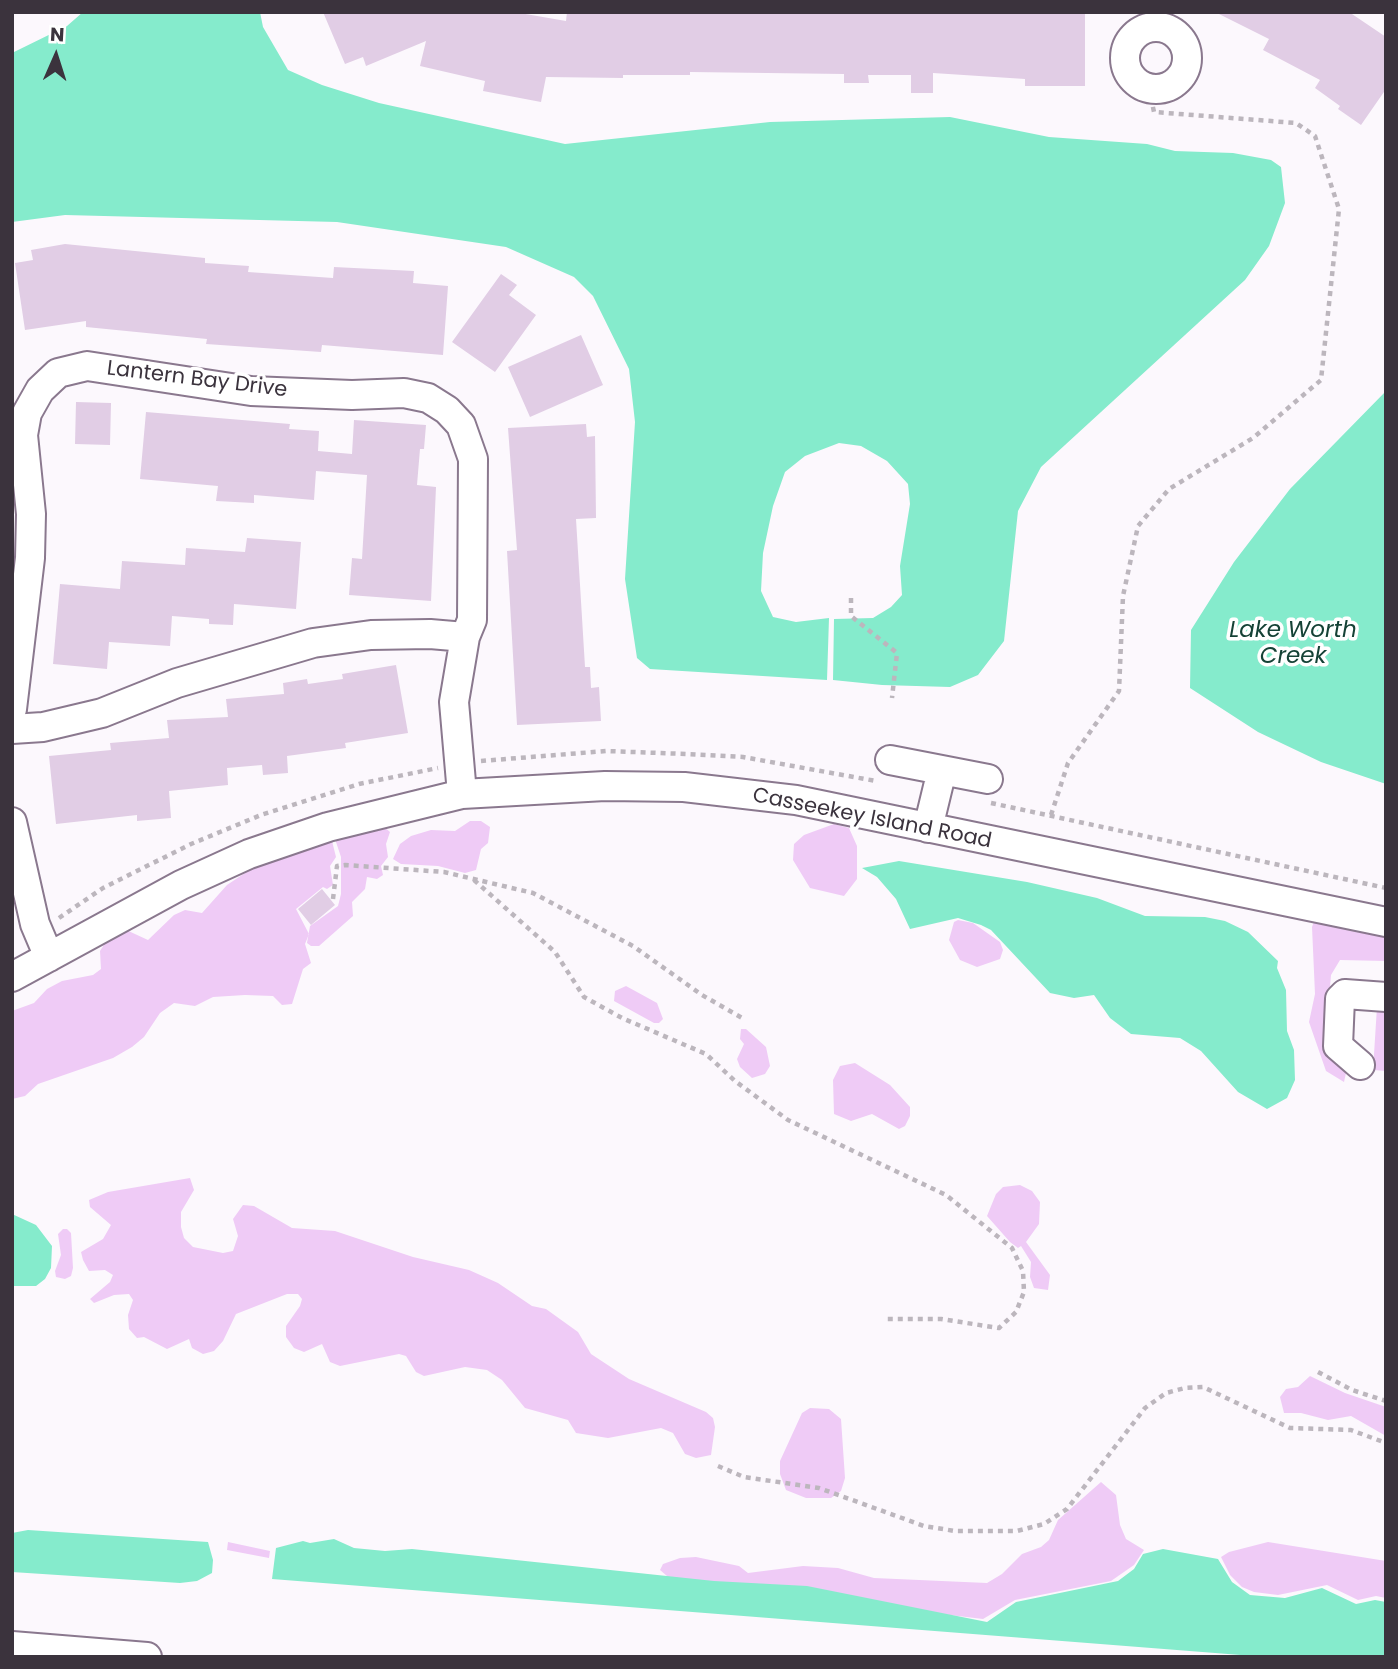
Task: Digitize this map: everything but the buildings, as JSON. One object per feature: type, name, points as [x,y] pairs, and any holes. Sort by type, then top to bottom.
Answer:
[{"type":"street","points":[[1138,20],[1167,28],[1183,41],[1188,51],[1185,73],[1178,82],[1169,87],[1149,89],[1132,78],[1125,60],[1138,20]]},
{"type":"street","name":"Lantern Bay Drive","points":[[12,709],[30,558],[31,514],[23,435],[27,413],[40,390],[58,373],[87,366],[251,391],[352,395],[404,393],[428,398],[447,410],[461,425],[472,459],[472,620],[465,637],[454,702],[462,794]]},
{"type":"street","points":[[12,729],[43,727],[102,713],[177,683],[313,643],[372,635],[430,634],[465,637]]},
{"type":"street","points":[[890,760],[988,779]]},
{"type":"street","points":[[928,828],[942,770]]},
{"type":"street","name":"Casseekey Island Road","points":[[12,977],[181,885],[249,855],[328,827],[462,794],[605,786],[684,787],[796,800],[1386,922]]},
{"type":"street","points":[[12,822],[35,924],[49,957]]},
{"type":"street","points":[[1360,1065],[1349,1059],[1338,1046],[1340,999],[1345,994],[1386,997]]},
{"type":"street","points":[[12,1646],[147,1657]]},
{"type":"path","points":[[1051,815],[1068,763],[1119,691],[1123,596],[1138,526],[1170,489],[1253,438],[1321,380],[1339,209],[1315,135],[1296,123],[1154,112],[1149,89]]},
{"type":"path","points":[[851,601],[850,616],[897,653],[892,698]]},
{"type":"path","points":[[333,899],[337,866],[345,865],[444,872],[533,892],[634,946],[702,995],[744,1018]]},
{"type":"path","points":[[474,880],[555,952],[584,997],[622,1018],[706,1055],[735,1081],[788,1120],[946,1195],[1012,1248],[1023,1271],[1024,1292],[1016,1312],[999,1328],[942,1319],[883,1319]]},
{"type":"path","points":[[1318,1372],[1352,1390],[1386,1401]]},
{"type":"path","points":[[718,1466],[744,1477],[819,1488],[924,1526],[956,1531],[1017,1531],[1044,1524],[1067,1509],[1145,1408],[1166,1393],[1185,1388],[1203,1387],[1290,1428],[1351,1430],[1386,1443]]},
{"type":"shaded area","points":[[470,821],[481,821],[490,827],[488,843],[481,849],[476,870],[465,873],[438,866],[401,864],[393,859],[400,844],[411,836],[431,830],[455,831]]},
{"type":"shaded area","points":[[834,824],[849,828],[857,846],[857,879],[844,896],[810,888],[793,860],[794,844],[804,835]]},
{"type":"shaded area","points":[[382,825],[390,832],[386,844],[388,857],[381,866],[383,875],[377,879],[367,877],[365,889],[352,902],[353,916],[319,946],[311,946],[307,943],[310,926],[338,906],[341,894],[341,857],[334,836]]},
{"type":"shaded area","points":[[331,837],[336,857],[330,866],[333,885],[327,889],[323,887],[296,909],[309,934],[305,944],[311,963],[303,969],[292,1004],[282,1005],[273,996],[245,995],[213,997],[195,1006],[174,1003],[160,1013],[144,1037],[132,1047],[113,1058],[38,1084],[25,1096],[12,1099],[12,1011],[34,1003],[47,989],[62,981],[93,975],[101,969],[100,951],[107,940],[122,928],[148,940],[174,915],[185,910],[202,913],[227,885],[260,863]]},
{"type":"shaded area","points":[[1316,916],[1386,927],[1386,961],[1340,960],[1331,975],[1325,1046],[1330,1058],[1346,1073],[1344,1082],[1326,1071],[1309,1022],[1315,994],[1312,927]]},
{"type":"shaded area","points":[[958,920],[973,923],[1000,942],[1003,950],[1000,959],[977,967],[960,960],[949,940],[954,922]]},
{"type":"shaded area","points":[[626,986],[657,1003],[663,1019],[659,1023],[654,1023],[614,1001],[615,991]]},
{"type":"shaded area","points":[[1378,991],[1386,992],[1386,1071],[1373,1070]]},
{"type":"shaded area","points":[[741,1029],[746,1029],[766,1047],[770,1066],[765,1074],[752,1078],[740,1067],[737,1059],[744,1044],[740,1039]]},
{"type":"shaded area","points":[[855,1063],[890,1085],[910,1107],[910,1116],[905,1126],[899,1129],[872,1114],[851,1121],[834,1114],[833,1080],[840,1066]]},
{"type":"shaded area","points":[[190,1178],[194,1190],[181,1212],[181,1227],[184,1238],[193,1247],[223,1253],[233,1251],[238,1236],[233,1219],[243,1205],[254,1206],[292,1228],[335,1231],[413,1257],[469,1270],[498,1283],[532,1306],[546,1309],[578,1332],[591,1354],[629,1379],[706,1412],[713,1418],[715,1427],[711,1455],[696,1458],[685,1454],[673,1433],[661,1428],[608,1438],[576,1433],[568,1420],[525,1408],[502,1380],[487,1370],[465,1367],[424,1376],[416,1372],[406,1356],[399,1354],[340,1366],[330,1362],[322,1344],[304,1352],[294,1348],[286,1337],[286,1326],[302,1299],[298,1294],[287,1294],[236,1314],[223,1341],[214,1351],[203,1354],[192,1348],[189,1339],[167,1349],[144,1337],[137,1338],[129,1329],[128,1315],[133,1300],[129,1294],[114,1295],[94,1303],[90,1299],[110,1282],[113,1275],[105,1270],[89,1271],[83,1260],[81,1252],[103,1239],[111,1225],[90,1207],[89,1200],[108,1192]]},
{"type":"shaded area","points":[[1020,1185],[1032,1191],[1040,1202],[1039,1224],[1026,1242],[1050,1275],[1048,1290],[1034,1288],[1030,1277],[1031,1262],[1021,1246],[1018,1248],[1010,1242],[987,1216],[996,1194],[1003,1187]]},
{"type":"shaded area","points":[[63,1229],[71,1233],[73,1268],[71,1276],[65,1279],[56,1277],[55,1271],[61,1255],[58,1234]]},
{"type":"shaded area","points":[[1310,1376],[1345,1393],[1386,1407],[1386,1436],[1351,1416],[1328,1420],[1301,1413],[1284,1413],[1280,1397],[1286,1389],[1298,1387]]},
{"type":"shaded area","points":[[810,1408],[829,1409],[841,1419],[845,1478],[841,1491],[831,1498],[806,1498],[786,1490],[780,1474],[780,1461],[802,1413]]},
{"type":"shaded area","points":[[1101,1482],[1116,1495],[1120,1525],[1126,1539],[1144,1550],[1134,1565],[1111,1581],[1015,1600],[983,1619],[674,1582],[660,1570],[663,1564],[680,1558],[696,1557],[739,1566],[748,1573],[803,1566],[838,1568],[874,1578],[987,1583],[1002,1574],[1022,1554],[1041,1547],[1049,1540],[1058,1520]]},
{"type":"shaded area","points":[[228,1542],[270,1551],[269,1558],[227,1550]]},
{"type":"shaded area","points":[[1268,1542],[1386,1561],[1386,1598],[1376,1596],[1358,1600],[1327,1585],[1278,1595],[1254,1592],[1242,1587],[1230,1575],[1221,1557],[1229,1552]]},
{"type":"water","points":[[83,12],[260,12],[263,27],[288,70],[322,85],[379,103],[565,144],[770,122],[950,117],[1049,137],[1147,144],[1175,151],[1233,153],[1271,160],[1281,167],[1285,203],[1269,246],[1245,280],[1041,467],[1018,511],[1004,641],[978,675],[950,687],[833,680],[834,619],[873,618],[891,607],[902,595],[900,566],[910,504],[908,484],[887,461],[861,446],[839,443],[805,456],[785,472],[773,506],[763,553],[761,591],[773,617],[796,622],[829,618],[827,680],[650,669],[637,658],[625,579],[635,422],[629,369],[593,296],[574,277],[506,247],[337,222],[65,215],[12,222],[12,53],[67,26]]},
{"type":"water","name":"Lake Worth Creek","points":[[1386,391],[1386,784],[1321,762],[1258,732],[1190,688],[1191,630],[1234,562],[1290,489]]},
{"type":"water","points":[[899,861],[1027,882],[1097,898],[1145,916],[1205,917],[1225,921],[1248,932],[1278,961],[1277,968],[1286,990],[1287,1031],[1294,1050],[1295,1080],[1287,1098],[1267,1109],[1238,1092],[1201,1051],[1180,1038],[1131,1034],[1110,1018],[1094,995],[1074,998],[1050,993],[991,930],[981,925],[958,918],[910,929],[896,899],[877,877],[862,868]]},
{"type":"water","points":[[12,1214],[36,1225],[52,1246],[51,1268],[45,1279],[36,1286],[12,1286]]},
{"type":"water","points":[[28,1530],[208,1542],[213,1560],[212,1573],[197,1581],[180,1583],[12,1572],[12,1533]]},
{"type":"water","points":[[334,1539],[354,1548],[385,1551],[412,1549],[714,1581],[807,1586],[987,1622],[1016,1602],[1118,1581],[1134,1569],[1143,1554],[1163,1549],[1218,1559],[1232,1582],[1250,1595],[1285,1598],[1322,1588],[1356,1604],[1375,1600],[1386,1602],[1386,1657],[1266,1657],[272,1579],[276,1548],[303,1541],[310,1543]]}]
